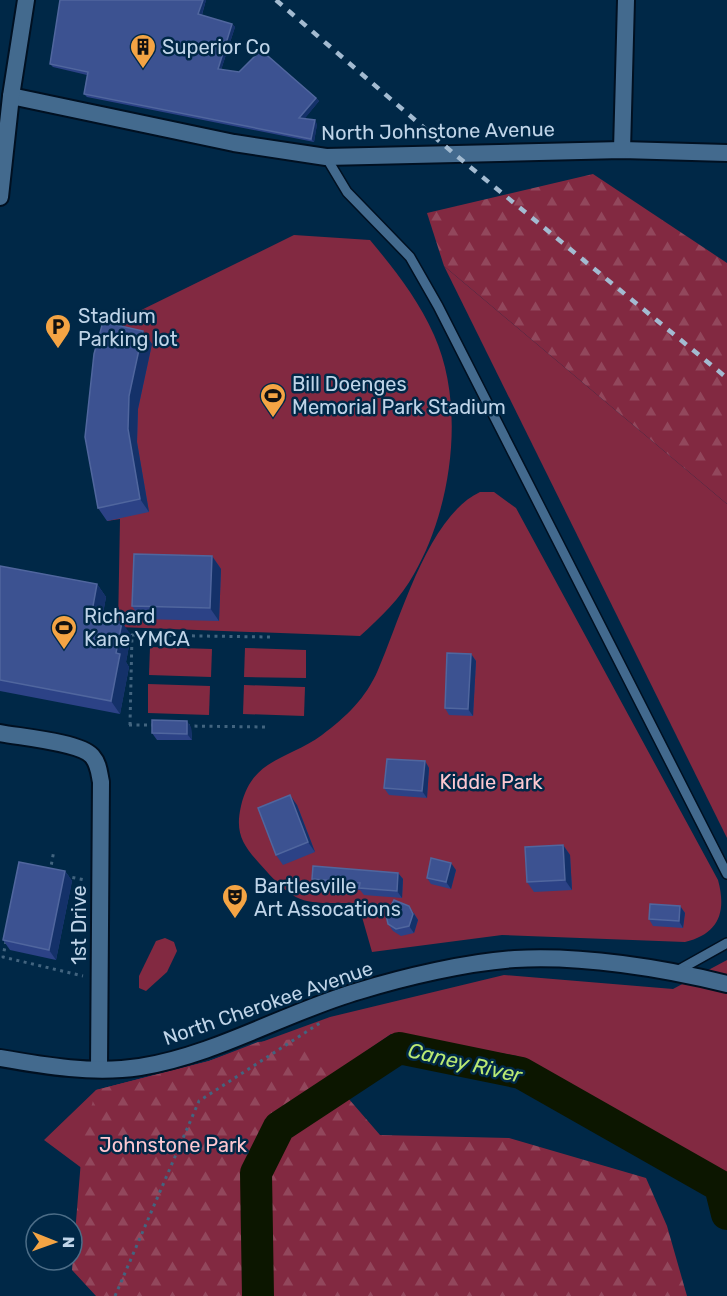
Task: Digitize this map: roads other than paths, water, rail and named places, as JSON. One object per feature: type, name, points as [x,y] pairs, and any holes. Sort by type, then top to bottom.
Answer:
[{"type":"street","points":[[0,197],[11,96],[26,0]]},
{"type":"street","points":[[622,150],[626,0]]},
{"type":"street","name":"North Johnstone Avenue","points":[[11,96],[234,143],[326,157],[622,150],[727,153]]},
{"type":"street","name":"1st Drive","points":[[0,733],[74,747],[90,753],[98,764],[101,782],[99,1069]]},
{"type":"street","name":"North Cherokee Avenue","points":[[0,1058],[41,1065],[99,1069],[140,1067],[170,1059],[358,991],[460,968],[515,959],[572,961],[677,971],[727,984]]},
{"type":"lane","points":[[326,157],[347,192],[410,257],[438,306],[727,874]]},
{"type":"lane","points":[[677,971],[727,944]]},
{"type":"waterway","name":"Caney River","points":[[258,1296],[256,1173],[279,1127],[399,1048],[521,1073],[720,1186],[727,1214]]},
{"type":"railway","points":[[276,0],[452,152],[727,378]]},
{"type":"place","name":"Superior Co","points":[[143,70]]},
{"type":"place","name":"Stadium Parking lot","points":[[58,350]]},
{"type":"place","name":"Bill Doenges Memorial Park Stadium","points":[[273,419]]},
{"type":"place","name":"Richard Kane YMCA","points":[[64,651]]},
{"type":"place","name":"Bartlesville Art Assocations","points":[[235,920]]},
{"type":"park label","name":"Kiddie Park","points":[[491,782]]},
{"type":"park label","name":"Johnstone Park","points":[[173,1145]]}]
